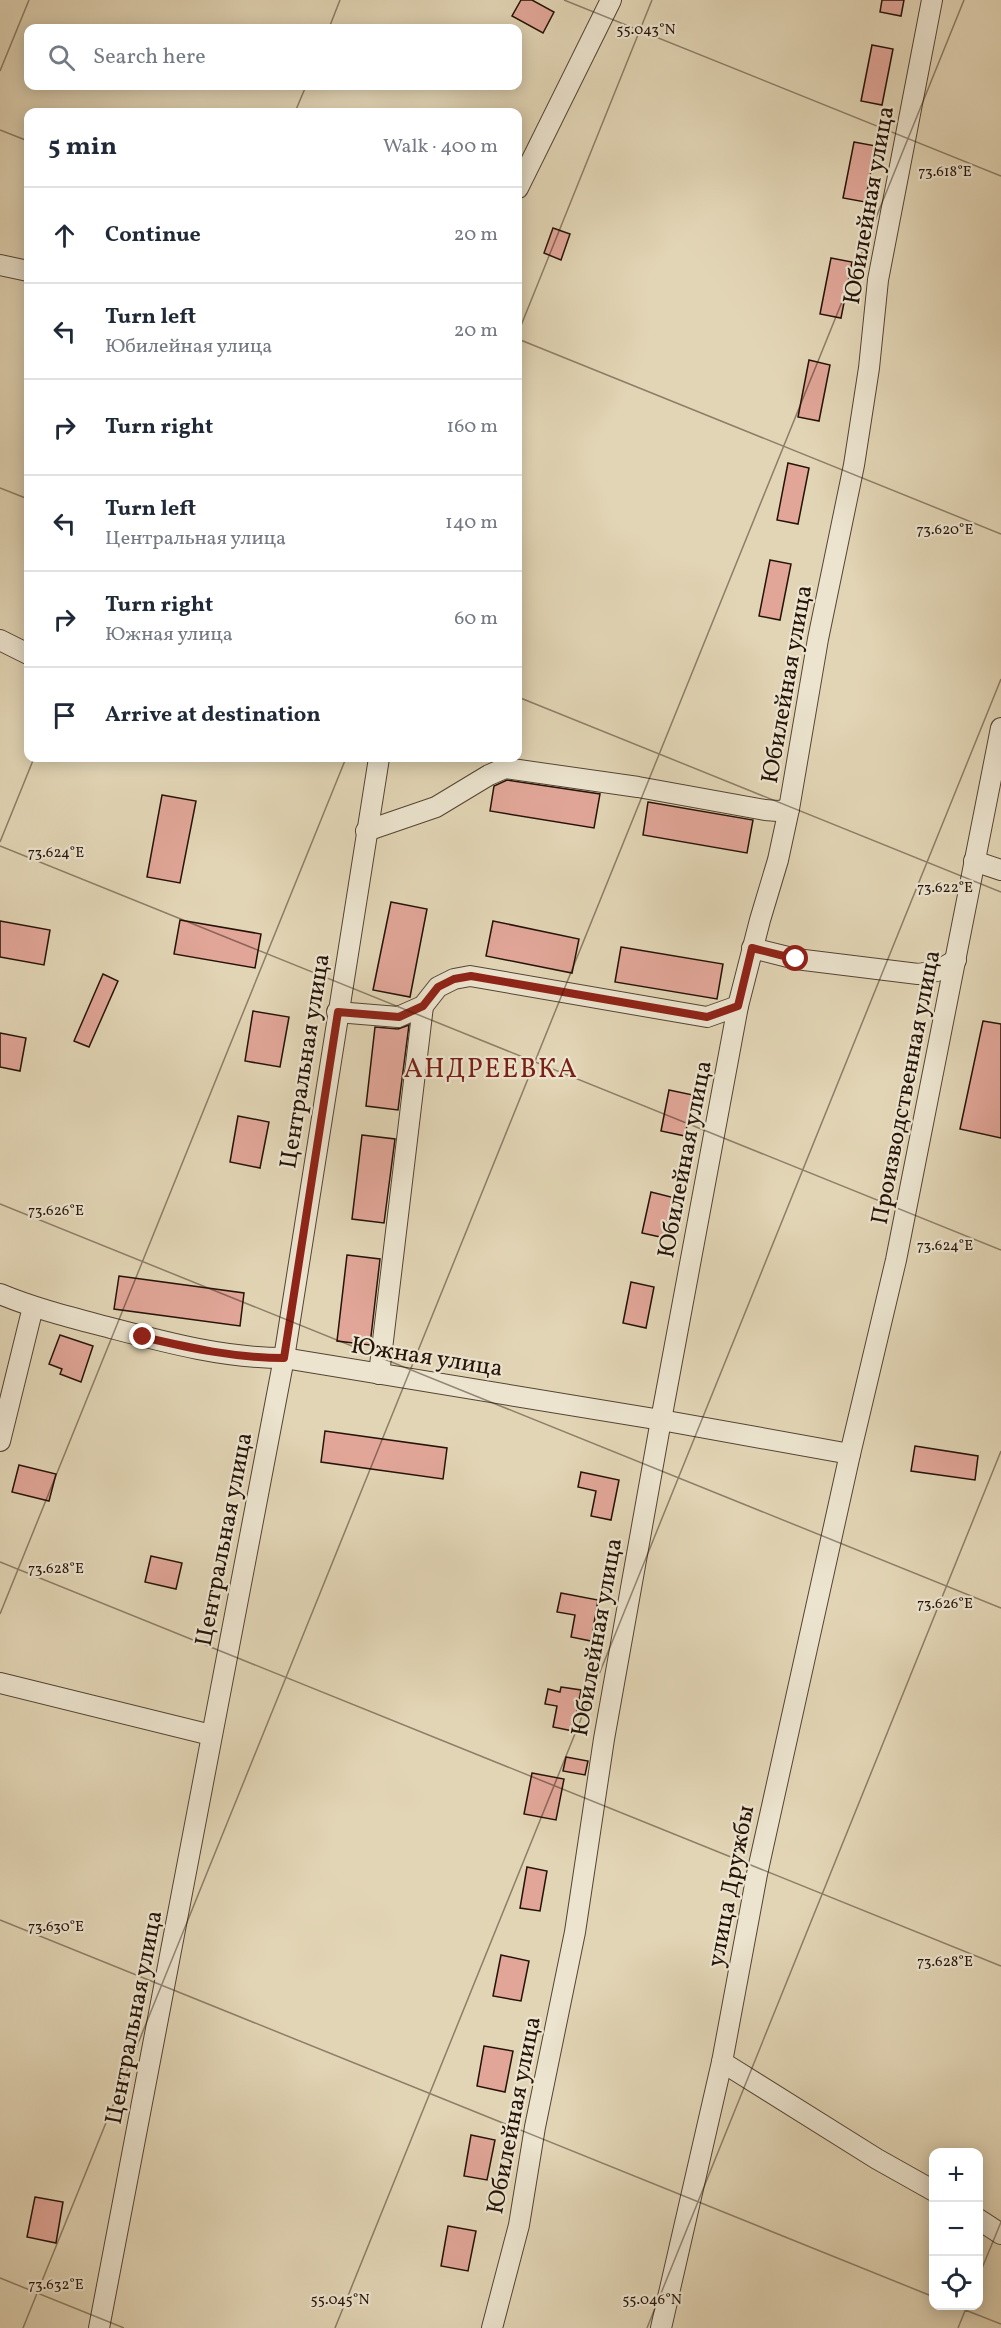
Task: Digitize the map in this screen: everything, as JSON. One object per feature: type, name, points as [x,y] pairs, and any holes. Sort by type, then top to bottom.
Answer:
[{"type":"street","points":[[522,180],[611,0]]},
{"type":"street","name":"Юбилейная улица","points":[[492,2328],[519,2225],[535,2127],[574,1932],[604,1739],[738,1006],[752,948],[778,860],[789,809],[819,639],[854,465],[869,368],[878,280],[932,0]]},
{"type":"street","points":[[0,265],[24,270]]},
{"type":"street","points":[[0,640],[24,652]]},
{"type":"street","name":"Производственная улица","points":[[850,1454],[896,1260],[1001,728]]},
{"type":"street","name":"Центральная улица","points":[[99,2328],[284,1358],[378,762]]},
{"type":"street","points":[[366,831],[436,807],[505,768],[638,787],[765,810],[789,809]]},
{"type":"street","points":[[974,861],[1001,870]]},
{"type":"street","points":[[752,948],[796,959],[918,974],[937,971],[956,960]]},
{"type":"street","points":[[338,1012],[399,1017],[423,1006],[438,987],[454,979],[471,976],[707,1017],[733,1038]]},
{"type":"street","points":[[378,1374],[423,1006]]},
{"type":"street","points":[[707,1017],[738,1006]]},
{"type":"street","name":"Южная улица","points":[[0,1294],[33,1307],[208,1352],[255,1358],[284,1358],[661,1420],[850,1454]]},
{"type":"street","points":[[0,1441],[33,1307]]},
{"type":"street","name":"улица Дружбы","points":[[662,2328],[722,2062],[757,1874],[850,1454]]},
{"type":"street","points":[[0,1683],[211,1735]]},
{"type":"street","points":[[722,2062],[877,2159],[929,2189]]},
{"type":"street","points":[[983,2222],[1001,2234]]},
{"type":"building","points":[[521,0],[532,0],[554,12],[543,33],[512,16]]},
{"type":"building","points":[[882,0],[904,0],[901,16],[880,12]]},
{"type":"building","points":[[872,45],[893,49],[882,105],[861,101]]},
{"type":"building","points":[[854,142],[876,146],[865,202],[843,198]]},
{"type":"building","points":[[553,228],[570,234],[561,260],[544,253]]},
{"type":"building","points":[[831,258],[852,262],[841,318],[820,314]]},
{"type":"building","points":[[809,360],[830,365],[819,421],[798,417]]},
{"type":"building","points":[[788,463],[809,468],[798,524],[777,520]]},
{"type":"building","points":[[770,560],[791,564],[780,620],[759,616]]},
{"type":"building","points":[[507,780],[600,794],[594,828],[490,811],[494,786]]},
{"type":"building","points":[[162,795],[196,801],[180,883],[147,877]]},
{"type":"building","points":[[648,802],[753,820],[747,853],[643,835]]},
{"type":"building","points":[[391,902],[427,909],[410,997],[373,990]]},
{"type":"building","points":[[180,920],[261,934],[255,968],[174,954]]},
{"type":"building","points":[[0,921],[50,930],[44,965],[0,957]]},
{"type":"building","points":[[493,921],[579,939],[572,973],[486,956]]},
{"type":"building","points":[[621,947],[723,964],[717,999],[615,982]]},
{"type":"building","points":[[103,974],[118,981],[89,1047],[74,1041]]},
{"type":"building","points":[[253,1011],[289,1017],[280,1067],[245,1061]]},
{"type":"building","points":[[983,1021],[1001,1024],[1001,1138],[960,1129]]},
{"type":"building","points":[[409,1025],[398,1110],[366,1106],[375,1027],[398,1029]]},
{"type":"building","points":[[0,1033],[26,1038],[20,1071],[0,1067]]},
{"type":"building","points":[[669,1090],[693,1095],[685,1136],[661,1131]]},
{"type":"building","points":[[238,1116],[269,1122],[260,1168],[230,1162]]},
{"type":"building","points":[[362,1135],[395,1139],[384,1223],[352,1219]]},
{"type":"building","points":[[651,1192],[675,1198],[665,1238],[642,1233]]},
{"type":"building","points":[[347,1255],[380,1259],[370,1345],[337,1341]]},
{"type":"building","points":[[119,1276],[244,1293],[240,1326],[114,1309]]},
{"type":"building","points":[[631,1282],[654,1287],[646,1328],[623,1323]]},
{"type":"building","points":[[60,1335],[93,1346],[81,1382],[60,1374],[62,1369],[49,1364]]},
{"type":"building","points":[[325,1431],[447,1448],[443,1479],[321,1462]]},
{"type":"building","points":[[915,1446],[978,1456],[975,1480],[911,1471]]},
{"type":"building","points":[[19,1465],[56,1474],[49,1501],[12,1492]]},
{"type":"building","points":[[581,1472],[619,1480],[611,1520],[591,1516],[596,1491],[578,1487]]},
{"type":"building","points":[[151,1556],[182,1563],[176,1589],[145,1582]]},
{"type":"building","points":[[561,1593],[598,1600],[591,1641],[571,1637],[575,1615],[557,1612]]},
{"type":"building","points":[[561,1687],[581,1690],[573,1731],[553,1727],[557,1706],[545,1704],[548,1689],[560,1692]]},
{"type":"building","points":[[566,1757],[588,1761],[585,1775],[563,1771]]},
{"type":"building","points":[[532,1773],[564,1779],[556,1820],[524,1814]]},
{"type":"building","points":[[527,1867],[547,1871],[540,1911],[520,1908]]},
{"type":"building","points":[[501,1955],[529,1961],[521,2001],[493,1996]]},
{"type":"building","points":[[484,2046],[513,2051],[505,2092],[477,2086]]},
{"type":"building","points":[[471,2135],[495,2140],[487,2180],[464,2176]]},
{"type":"building","points":[[35,2197],[63,2202],[56,2243],[27,2237]]},
{"type":"building","points":[[448,2226],[476,2231],[468,2271],[441,2266]]},
{"type":"district","name":"АНДРЕЕВКА","points":[[491,1068]]},
{"type":"route","points":[[143,1337],[208,1352],[255,1358],[284,1358],[338,1012],[399,1017],[423,1006],[438,987],[454,979],[471,976],[707,1017],[738,1006],[752,948],[796,959]]}]
